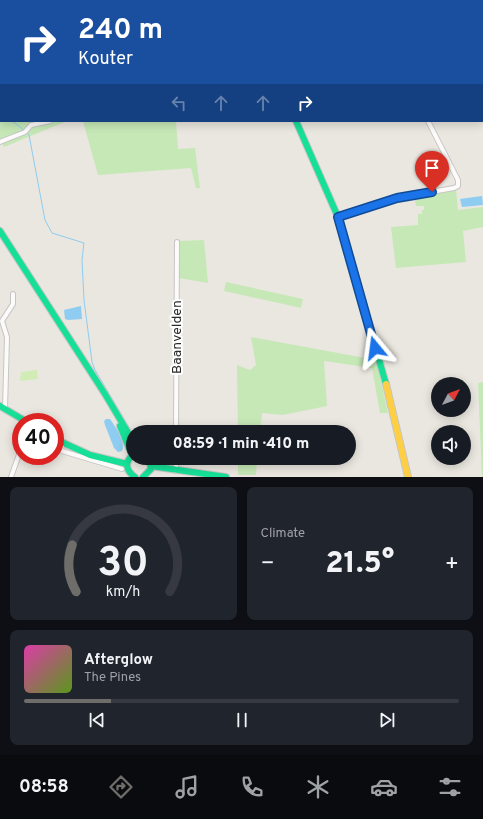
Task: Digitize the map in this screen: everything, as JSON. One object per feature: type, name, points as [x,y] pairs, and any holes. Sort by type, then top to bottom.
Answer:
[{"type":"street","points":[[0,142],[25,132],[31,125],[45,122]]},
{"type":"street","points":[[296,122],[338,217],[387,389],[408,477]]},
{"type":"street","points":[[338,217],[397,198],[458,186],[458,180],[429,122]]},
{"type":"street","points":[[0,231],[126,429]]},
{"type":"street","name":"Baanvelden","points":[[176,425],[177,242]]},
{"type":"street","points":[[13,294],[13,304],[2,321],[7,337],[3,407],[13,413]]},
{"type":"street","points":[[96,380],[126,441]]},
{"type":"street","points":[[64,445],[93,457],[126,464]]},
{"type":"street","points":[[64,452],[122,469]]},
{"type":"street","points":[[11,477],[15,465]]},
{"type":"street","points":[[127,465],[129,473],[135,477]]},
{"type":"street","points":[[176,465],[176,471]]},
{"type":"street","points":[[144,477],[149,472],[151,466],[176,471],[226,477]]},
{"type":"green space","points":[[0,122],[65,122],[4,147],[0,139]]},
{"type":"green space","points":[[83,122],[176,122],[178,149],[195,148],[200,188],[196,188],[191,168],[98,175]]},
{"type":"green space","points":[[456,189],[458,210],[483,207],[483,227],[463,231],[466,262],[396,268],[391,227],[418,225],[418,214],[422,214],[424,206],[416,206],[414,196]]},
{"type":"green space","points":[[204,240],[208,283],[179,278],[180,241]]},
{"type":"green space","points":[[226,282],[303,299],[301,308],[224,291]]},
{"type":"green space","points":[[251,337],[376,360],[388,413],[380,413],[372,368],[324,361],[327,406],[283,415],[262,413],[261,425],[238,425],[237,365],[250,370],[256,365]]},
{"type":"green space","points":[[37,370],[38,379],[20,381],[21,372]]},
{"type":"green space","points":[[483,382],[483,477],[482,477],[478,383]]},
{"type":"green space","points":[[238,465],[257,465],[256,475],[238,475]]},
{"type":"water","points":[[482,196],[483,205],[462,207],[460,199]]},
{"type":"water","points":[[81,306],[82,319],[65,319],[64,310]]},
{"type":"water","points":[[106,419],[110,419],[119,434],[123,443],[122,451],[118,452],[114,448],[105,425],[104,421]]},
{"type":"waterway","points":[[13,122],[24,130]]},
{"type":"waterway","points":[[27,133],[29,135],[45,220],[52,233],[84,243],[82,260],[84,300],[92,362],[95,370],[128,425]]},
{"type":"traffic: fast","points":[[296,122],[338,217],[386,384]]},
{"type":"traffic: fast","points":[[0,231],[126,429]]},
{"type":"traffic: fast","points":[[0,406],[12,413]]},
{"type":"traffic: fast","points":[[120,426],[126,440]]},
{"type":"traffic: fast","points":[[64,443],[90,455],[126,464]]},
{"type":"traffic: fast","points":[[127,465],[128,469],[135,477]]},
{"type":"traffic: fast","points":[[143,477],[151,469],[150,465]]},
{"type":"traffic: fast","points":[[151,466],[226,477]]},
{"type":"traffic: slow","points":[[386,384],[408,477]]},
{"type":"route","points":[[375,348],[338,217],[397,198],[432,192]]}]
